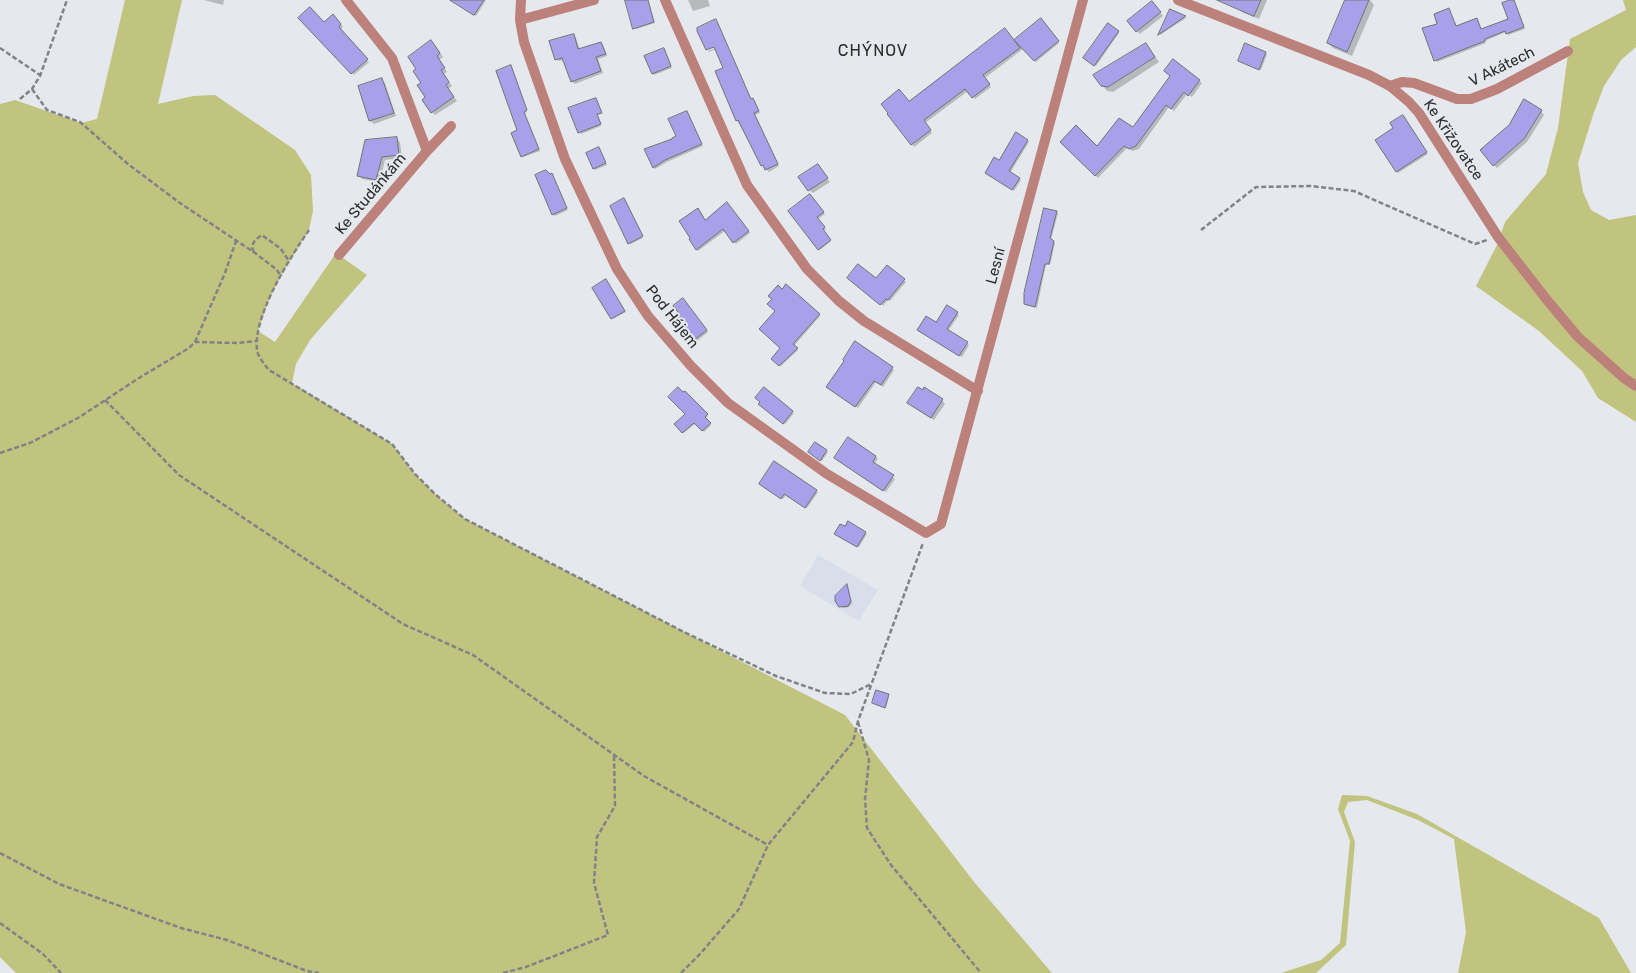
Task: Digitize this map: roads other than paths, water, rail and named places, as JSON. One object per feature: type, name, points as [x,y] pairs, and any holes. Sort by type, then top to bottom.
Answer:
[{"type":"street","name":"Ke Studánkám","points":[[346,0],[392,58],[427,151]]},
{"type":"street","name":"Pod Hájem","points":[[522,0],[520,20],[524,42],[565,159],[617,269],[648,316],[691,366],[728,403],[827,474],[926,533]]},
{"type":"street","points":[[520,20],[594,0]]},
{"type":"street","points":[[665,0],[747,185],[807,268],[839,301],[864,321],[978,391]]},
{"type":"street","name":"Lesní","points":[[926,533],[940,524],[978,391],[1083,0]]},
{"type":"street","name":"Ke Křižovatce","points":[[1178,0],[1362,72],[1390,86],[1409,102],[1429,126],[1498,237],[1547,300],[1578,337],[1624,378],[1636,386]]},
{"type":"street","name":"V Akátech","points":[[1390,86],[1402,82],[1414,83],[1457,99],[1471,99],[1497,88],[1568,51]]},
{"type":"street","name":"Ke Studánkám","points":[[339,255],[427,151],[451,126]]},
{"type":"district","name":"CHÝNOV","points":[[873,51]]}]
